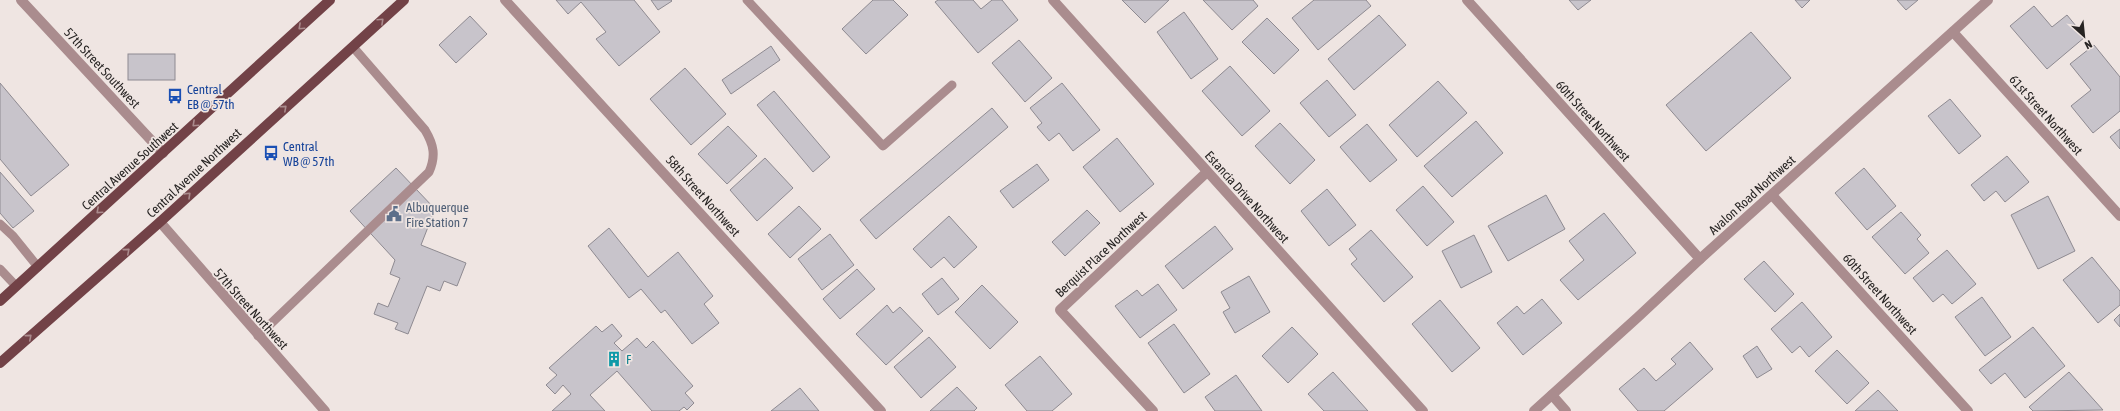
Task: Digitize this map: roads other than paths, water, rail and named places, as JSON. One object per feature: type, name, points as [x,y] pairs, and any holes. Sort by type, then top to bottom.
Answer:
[{"type":"main road","name":"Central Avenue Southwest","points":[[0,301],[330,0]]},
{"type":"main road","name":"Central Avenue Northwest","points":[[0,363],[160,222],[404,0]]},
{"type":"street","name":"57th Street Southwest","points":[[21,0],[163,153]]},
{"type":"street","name":"58th Street Northwest","points":[[505,0],[880,411]]},
{"type":"street","name":"Estancia Drive Northwest","points":[[1053,0],[1423,411]]},
{"type":"street","name":"60th Street Northwest","points":[[1467,0],[1700,259]]},
{"type":"street","name":"Avalon Road Northwest","points":[[1534,411],[1700,259],[1772,196],[1988,0]]},
{"type":"street","name":"61st Street Northwest","points":[[1953,32],[2120,216]]},
{"type":"street","name":"Berquist Place Northwest","points":[[1153,411],[1060,310],[1207,172]]},
{"type":"street","name":"60th Street Northwest","points":[[1772,196],[1968,411]]},
{"type":"street","name":"57th Street Northwest","points":[[160,222],[325,411]]},
{"type":"street","points":[[1552,396],[1566,411]]},
{"type":"lane","points":[[747,0],[883,146],[952,85]]},
{"type":"lane","points":[[258,336],[429,172],[433,163],[433,146],[425,130],[353,47]]},
{"type":"lane","points":[[0,224],[13,236],[38,267]]},
{"type":"lane","points":[[0,270],[16,286]]},
{"type":"place","name":"Central EB @ 57th","points":[[175,96]]},
{"type":"place","name":"Central WB @ 57th","points":[[271,153]]},
{"type":"place","name":"Albuquerque Fire Station 7","points":[[394,214]]},
{"type":"place","name":"F","points":[[614,359]]}]
